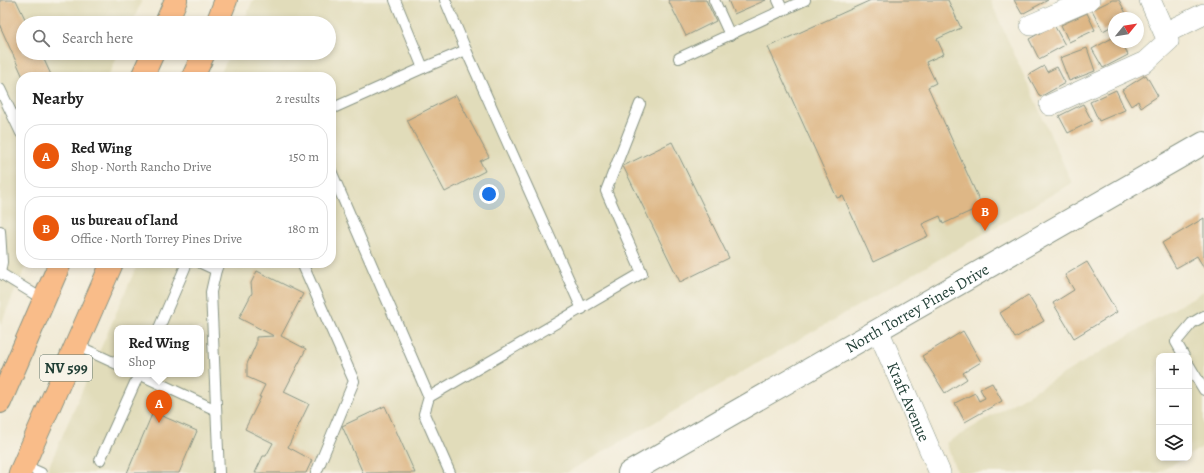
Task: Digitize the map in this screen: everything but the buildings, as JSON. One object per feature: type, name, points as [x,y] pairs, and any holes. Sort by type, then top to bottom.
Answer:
[{"type":"main road","points":[[219,16],[226,0]]},
{"type":"main road","points":[[144,72],[150,60]]},
{"type":"main road","points":[[195,72],[201,60]]},
{"type":"main road","name":"NV 599","points":[[0,402],[58,268]]},
{"type":"main road","name":"NV 599","points":[[28,470],[76,345],[110,268]]},
{"type":"street","points":[[1031,25],[1089,0]]},
{"type":"street","points":[[1150,0],[1167,37]]},
{"type":"street","points":[[1050,105],[1145,62],[1167,37],[1204,14]]},
{"type":"street","name":"North Torrey Pines Drive","points":[[629,473],[1204,143]]},
{"type":"street","name":"Kraft Avenue","points":[[878,330],[940,473]]},
{"type":"lane","points":[[395,0],[423,68]]},
{"type":"lane","points":[[445,0],[582,308]]},
{"type":"lane","points":[[714,0],[730,35]]},
{"type":"lane","points":[[778,0],[783,11]]},
{"type":"lane","points":[[680,58],[806,0]]},
{"type":"lane","points":[[336,107],[466,50]]},
{"type":"lane","points":[[0,89],[16,123]]},
{"type":"lane","points":[[429,397],[642,273],[606,191],[640,104]]},
{"type":"lane","points":[[336,183],[429,397],[424,414],[450,473]]},
{"type":"lane","points":[[0,231],[2,262],[0,273],[44,300]]},
{"type":"lane","points":[[160,325],[185,268]]},
{"type":"lane","points":[[217,268],[211,292],[219,473]]},
{"type":"lane","points":[[304,268],[354,381],[316,473]]},
{"type":"lane","points":[[1182,353],[1176,342],[1192,322],[1204,316]]},
{"type":"lane","points":[[76,345],[114,363]]},
{"type":"lane","points":[[1192,370],[1204,390]]},
{"type":"lane","points":[[100,460],[138,377]]},
{"type":"lane","points":[[145,377],[216,410]]},
{"type":"shaded area","points":[[0,0],[142,0],[135,16],[16,16],[16,60],[116,60],[110,72],[16,72],[16,268],[25,268],[0,326]]},
{"type":"shaded area","points":[[253,0],[990,0],[1072,183],[566,473],[46,473],[136,268],[336,268],[336,72],[221,72],[227,60],[336,60],[336,16],[246,16]]},
{"type":"shaded area","points":[[1204,291],[1204,446],[1192,453],[1192,353],[1156,353],[1156,461],[1178,461],[1158,473],[957,473],[946,443]]},
{"type":"place","name":"us bureau of land","points":[[985,231]]},
{"type":"place","name":"Red Wing","points":[[159,423]]}]
